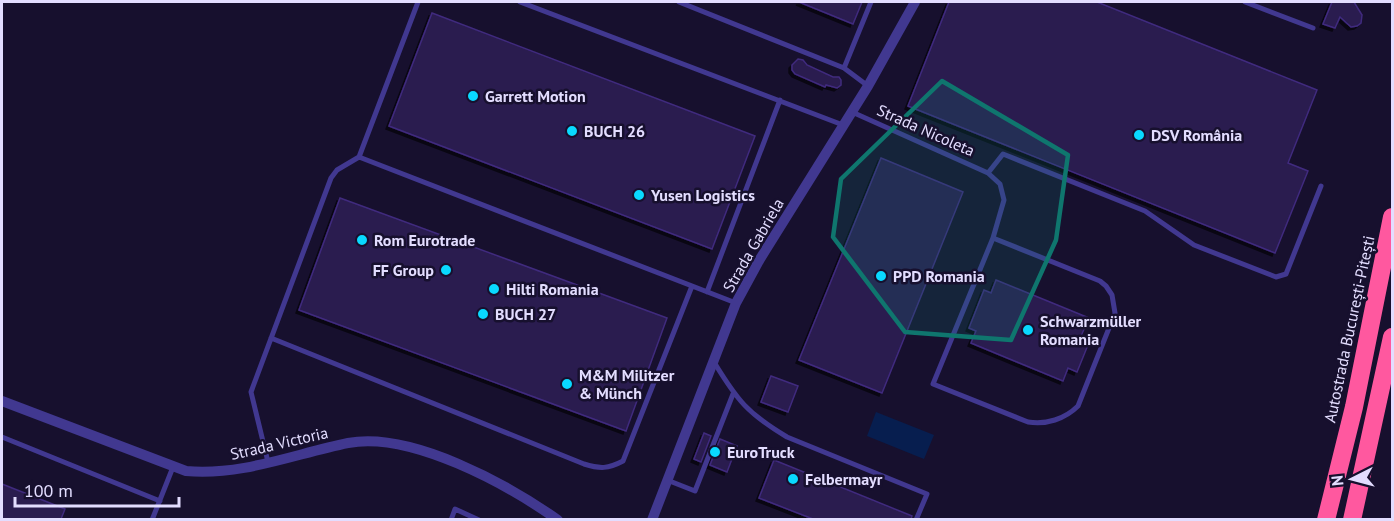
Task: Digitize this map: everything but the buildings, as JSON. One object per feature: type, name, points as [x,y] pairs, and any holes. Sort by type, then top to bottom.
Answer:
[{"type":"highway","name":"Autostrada București-Pitești","points":[[1326,519],[1354,407],[1392,217]]},
{"type":"highway","points":[[1353,519],[1392,336]]},
{"type":"highway","points":[[1353,519],[1392,371]]},
{"type":"street","name":"Strada Gabriela","points":[[652,519],[736,303],[760,259],[868,86],[915,2]]},
{"type":"street","name":"Strada Victoria","points":[[2,401],[173,467],[202,473],[268,464],[351,442],[393,443],[416,448],[457,464],[520,495],[558,519]]},
{"type":"lane","points":[[268,464],[251,392],[331,178],[348,162],[359,157],[418,2]]},
{"type":"lane","points":[[520,2],[843,125]]},
{"type":"lane","points":[[680,2],[844,68],[868,86]]},
{"type":"lane","points":[[844,68],[871,2]]},
{"type":"lane","points":[[1245,2],[1313,28]]},
{"type":"lane","points":[[708,292],[780,100]]},
{"type":"lane","name":"Strada Nicoleta","points":[[852,112],[988,173]]},
{"type":"lane","points":[[993,238],[1100,281],[1112,295],[1115,313],[1078,406],[1071,413],[1055,420],[1037,423],[1028,422],[933,384],[993,238],[1004,200],[1000,184],[988,173],[1003,154],[1145,211],[1194,246],[1276,277],[1286,274],[1321,186]]},
{"type":"lane","points":[[359,157],[736,303]]},
{"type":"lane","points":[[271,339],[584,464],[597,468],[610,468],[623,461],[692,286]]},
{"type":"lane","points":[[713,361],[733,394],[752,414],[787,437],[927,494],[916,519]]},
{"type":"lane","points":[[667,480],[695,491],[733,394]]},
{"type":"lane","points":[[2,437],[160,501]]},
{"type":"lane","points":[[152,519],[173,467]]},
{"type":"lane","points":[[451,519],[455,509],[479,519]]},
{"type":"highlighted area","points":[[942,81],[1068,155],[1056,240],[1011,340],[905,332],[833,237],[841,179]]},
{"type":"water","points":[[876,412],[934,435],[924,459],[867,436]]},
{"type":"place","name":"Garrett Motion","points":[[473,96]]},
{"type":"place","name":"BUCH 26","points":[[572,131]]},
{"type":"place","name":"DSV România","points":[[1139,135]]},
{"type":"place","name":"Yusen Logistics","points":[[639,195]]},
{"type":"place","name":"Rom Eurotrade","points":[[362,240]]},
{"type":"place","name":"FF Group","points":[[446,270]]},
{"type":"place","name":"PPD Romania","points":[[881,276]]},
{"type":"place","name":"Hilti Romania","points":[[494,289]]},
{"type":"place","name":"BUCH 27","points":[[483,314]]},
{"type":"place","name":"Schwarzmüller Romania","points":[[1028,330]]},
{"type":"place","name":"M&M Militzer & Münch","points":[[567,384]]},
{"type":"place","name":"EuroTruck","points":[[715,452]]},
{"type":"place","name":"Felbermayr","points":[[793,479]]}]
